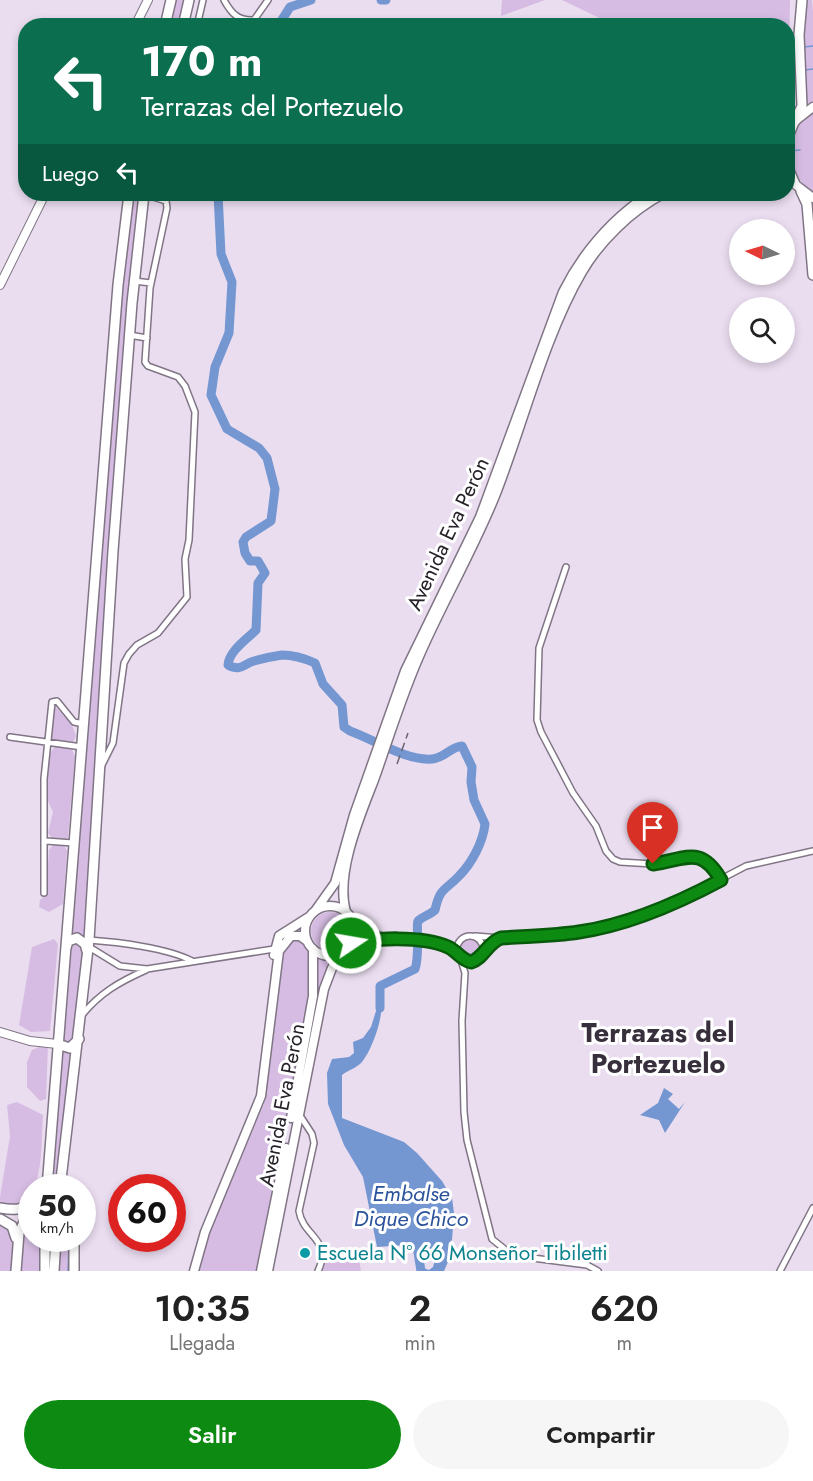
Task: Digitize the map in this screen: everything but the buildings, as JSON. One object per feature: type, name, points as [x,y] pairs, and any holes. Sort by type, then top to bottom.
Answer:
[{"type":"highway","points":[[167,18],[171,0]]},
{"type":"highway","points":[[185,18],[189,0]]},
{"type":"highway","points":[[795,121],[802,106],[799,35],[802,0]]},
{"type":"highway","points":[[801,191],[807,204],[813,274]]},
{"type":"highway","points":[[48,1174],[117,297],[128,201]]},
{"type":"highway","points":[[62,1174],[89,944],[129,335],[143,201]]},
{"type":"highway","points":[[64,955],[68,941],[77,938],[85,944],[87,963]]},
{"type":"highway","points":[[57,1044],[70,1048],[79,1039]]},
{"type":"highway","points":[[66,1174],[70,1109]]},
{"type":"highway","points":[[45,1174],[51,1125]]},
{"type":"highway","points":[[0,1208],[18,1208]]},
{"type":"highway","points":[[0,1219],[8,1222],[16,1232],[17,1249]]},
{"type":"highway","points":[[16,1271],[18,1241]]},
{"type":"highway","points":[[45,1252],[45,1271]]},
{"type":"highway","points":[[54,1271],[55,1252]]},
{"type":"highway","points":[[74,1252],[74,1271]]},
{"type":"main road","points":[[139,18],[148,0]]},
{"type":"main road","points":[[795,121],[813,107]]},
{"type":"main road","points":[[795,184],[801,191],[813,198]]},
{"type":"main road","points":[[0,285],[42,201]]},
{"type":"main road","name":"Avenida Eva Perón","points":[[312,914],[335,883],[416,643],[480,516],[563,292],[571,275],[600,236],[641,201]]},
{"type":"main road","name":"Avenida Eva Perón","points":[[390,724],[422,650],[466,565],[488,513],[569,296],[584,269],[610,235],[654,201]]},
{"type":"main road","name":"Avenida Eva Perón","points":[[348,914],[344,894],[346,871],[376,763]]},
{"type":"main road","points":[[194,1271],[205,1232],[261,1096],[274,971],[274,949],[282,934],[328,906],[348,914],[355,932],[346,950],[327,956],[313,949],[307,941],[298,936],[287,938],[279,951],[274,971]]},
{"type":"main road","points":[[307,941],[305,926],[312,914]]},
{"type":"main road","name":"Avenida Eva Perón","points":[[261,1271],[313,996],[313,949]]},
{"type":"main road","name":"Avenida Eva Perón","points":[[268,1271],[324,988],[332,968],[346,950]]},
{"type":"main road","points":[[0,1032],[30,1041],[57,1044]]},
{"type":"street","points":[[198,18],[203,0]]},
{"type":"street","points":[[224,0],[230,11],[243,18]]},
{"type":"street","points":[[255,18],[268,0]]},
{"type":"street","points":[[99,770],[106,761],[113,743],[124,663],[137,645],[158,633],[187,597],[189,589],[185,559],[189,540],[195,412],[189,393],[178,377],[148,366],[145,362],[151,283],[167,208],[166,201]]},
{"type":"street","points":[[134,281],[151,283]]},
{"type":"street","points":[[129,335],[147,338]]},
{"type":"street","points":[[566,567],[539,648],[537,720],[541,732],[573,793],[596,826],[606,851],[613,859],[620,862],[653,864],[688,857],[701,858],[710,862],[721,880]]},
{"type":"street","points":[[44,893],[46,841],[44,778],[52,702],[57,701],[74,722],[84,724]]},
{"type":"street","points":[[10,737],[82,747]]},
{"type":"street","points":[[46,841],[73,843]]},
{"type":"street","points":[[346,950],[369,939],[391,939],[441,945],[467,936],[501,938],[574,933],[608,926],[679,901],[752,864],[813,851]]},
{"type":"street","points":[[348,914],[368,930],[391,939]]},
{"type":"street","points":[[476,936],[482,942],[484,951]]},
{"type":"street","points":[[465,974],[484,951],[501,938]]},
{"type":"street","points":[[460,940],[457,947],[465,974],[462,1021],[464,1112],[467,1140],[492,1239],[507,1251],[516,1254],[587,1265],[597,1271]]},
{"type":"street","points":[[89,944],[120,942],[179,954],[192,962]]},
{"type":"street","points":[[89,944],[120,966],[147,969],[274,949]]},
{"type":"street","points":[[441,945],[466,961],[475,961]]},
{"type":"street","points":[[82,1015],[98,996],[117,983],[147,969]]},
{"type":"street","points":[[298,1113],[312,1134],[314,1143],[299,1211],[300,1219],[321,1248],[324,1258],[318,1271]]},
{"type":"street","points":[[780,1271],[813,1208]]},
{"type":"shaded area","points":[[174,0],[186,0],[182,18],[170,18]]},
{"type":"shaded area","points":[[502,0],[545,0],[501,16]]},
{"type":"shaded area","points":[[562,0],[790,0],[790,18],[599,18]]},
{"type":"shaded area","points":[[805,0],[812,0],[813,12],[813,101],[808,105],[805,104],[802,46]]},
{"type":"shaded area","points":[[813,112],[813,193],[804,185],[795,170],[795,128],[802,119]]},
{"type":"shaded area","points":[[131,201],[140,201],[125,351],[87,938],[76,934],[68,936],[115,352]]},
{"type":"shaded area","points":[[54,705],[72,725],[76,736],[73,742],[50,739]]},
{"type":"shaded area","points":[[55,747],[71,748],[75,756],[68,837],[65,840],[52,838],[48,833],[53,812],[48,801],[47,774],[50,753]]},
{"type":"shaded area","points":[[54,844],[63,844],[67,851],[63,904],[49,912],[39,907],[40,900],[46,895],[49,850]]},
{"type":"shaded area","points":[[330,912],[337,913],[343,918],[348,924],[348,938],[343,944],[337,949],[330,950],[323,949],[317,944],[312,938],[311,931],[312,924],[317,918],[323,913]]},
{"type":"shaded area","points":[[353,920],[376,936],[355,942]]},
{"type":"shaded area","points":[[293,937],[306,943],[312,977],[260,1271],[197,1271],[205,1243],[264,1104],[277,962]]},
{"type":"shaded area","points":[[54,939],[58,944],[50,1031],[31,1032],[19,1025],[32,947]]},
{"type":"shaded area","points":[[470,940],[478,945],[479,949],[474,957],[470,958],[462,953],[461,949],[466,941]]},
{"type":"shaded area","points":[[75,944],[83,950],[74,1038],[73,1043],[63,1043],[70,950]]},
{"type":"shaded area","points":[[317,955],[332,957],[318,995],[274,1231],[316,995]]},
{"type":"shaded area","points":[[44,1045],[48,1046],[46,1099],[40,1101],[27,1087],[27,1062],[32,1050]]},
{"type":"shaded area","points":[[59,1049],[72,1051],[59,1174],[51,1174]]},
{"type":"shaded area","points":[[17,1102],[43,1115],[38,1174],[18,1174],[18,1203],[10,1205],[0,1202],[10,1136],[7,1105]]},
{"type":"shaded area","points":[[0,1222],[10,1231],[14,1243],[13,1271],[0,1271]]},
{"type":"shaded area","points":[[20,1252],[41,1252],[40,1271],[19,1271]]},
{"type":"shaded area","points":[[60,1252],[72,1252],[72,1271],[59,1271]]},
{"type":"shaded area","points":[[326,1257],[359,1260],[361,1271],[322,1271]]},
{"type":"water","name":"Embalse Dique Chico","points":[[380,998],[380,1021],[370,1049],[360,1064],[342,1075],[342,1118],[404,1142],[442,1181],[452,1198],[454,1213],[452,1240],[449,1243],[451,1255],[444,1271],[418,1271],[419,1260],[423,1268],[429,1270],[433,1267],[438,1250],[408,1245],[377,1247],[363,1177],[344,1145],[328,1104],[327,1073],[332,1059],[349,1057],[354,1053],[353,1042],[363,1038],[371,1027]]},
{"type":"water","points":[[664,1088],[673,1094],[668,1099],[679,1109],[685,1102],[665,1133],[659,1120],[640,1115],[658,1103]]},
{"type":"waterway","points":[[283,18],[290,7],[311,0]]},
{"type":"waterway","points":[[381,0],[386,0]]},
{"type":"waterway","points":[[803,47],[813,46]]},
{"type":"waterway","points":[[805,70],[813,69]]},
{"type":"waterway","points":[[795,150],[800,150]]},
{"type":"waterway","points":[[218,201],[221,254],[232,282],[229,333],[215,367],[211,395],[227,429],[259,448],[267,458],[275,489],[271,521],[246,537],[243,542],[245,553],[250,561],[258,561],[265,573],[258,583],[256,630],[235,650],[228,665],[239,668],[254,661],[282,655],[308,660],[315,663],[323,684],[342,705],[344,727],[350,731],[401,753],[422,759],[437,758],[462,746],[472,767],[471,782],[474,800],[485,824],[479,845],[468,865],[441,893],[435,910],[418,921],[415,969],[380,986],[380,1008]]},
{"type":"waterway","points":[[415,1234],[421,1271]]},
{"type":"waterway","points":[[68,1271],[69,1252]]},
{"type":"railway","points":[[397,764],[408,733]]},
{"type":"place","name":"Escuela N° 66 Monseñor Tibiletti","points":[[305,1253]]},
{"type":"district","name":"Terrazas del Portezuelo","points":[[658,1048]]},
{"type":"route","points":[[351,943],[348,948],[363,941],[378,938],[441,945],[448,947],[462,959],[471,962],[479,958],[491,943],[501,938],[580,932],[608,926],[679,901],[721,880],[710,862],[701,858],[688,857],[653,864]]}]
